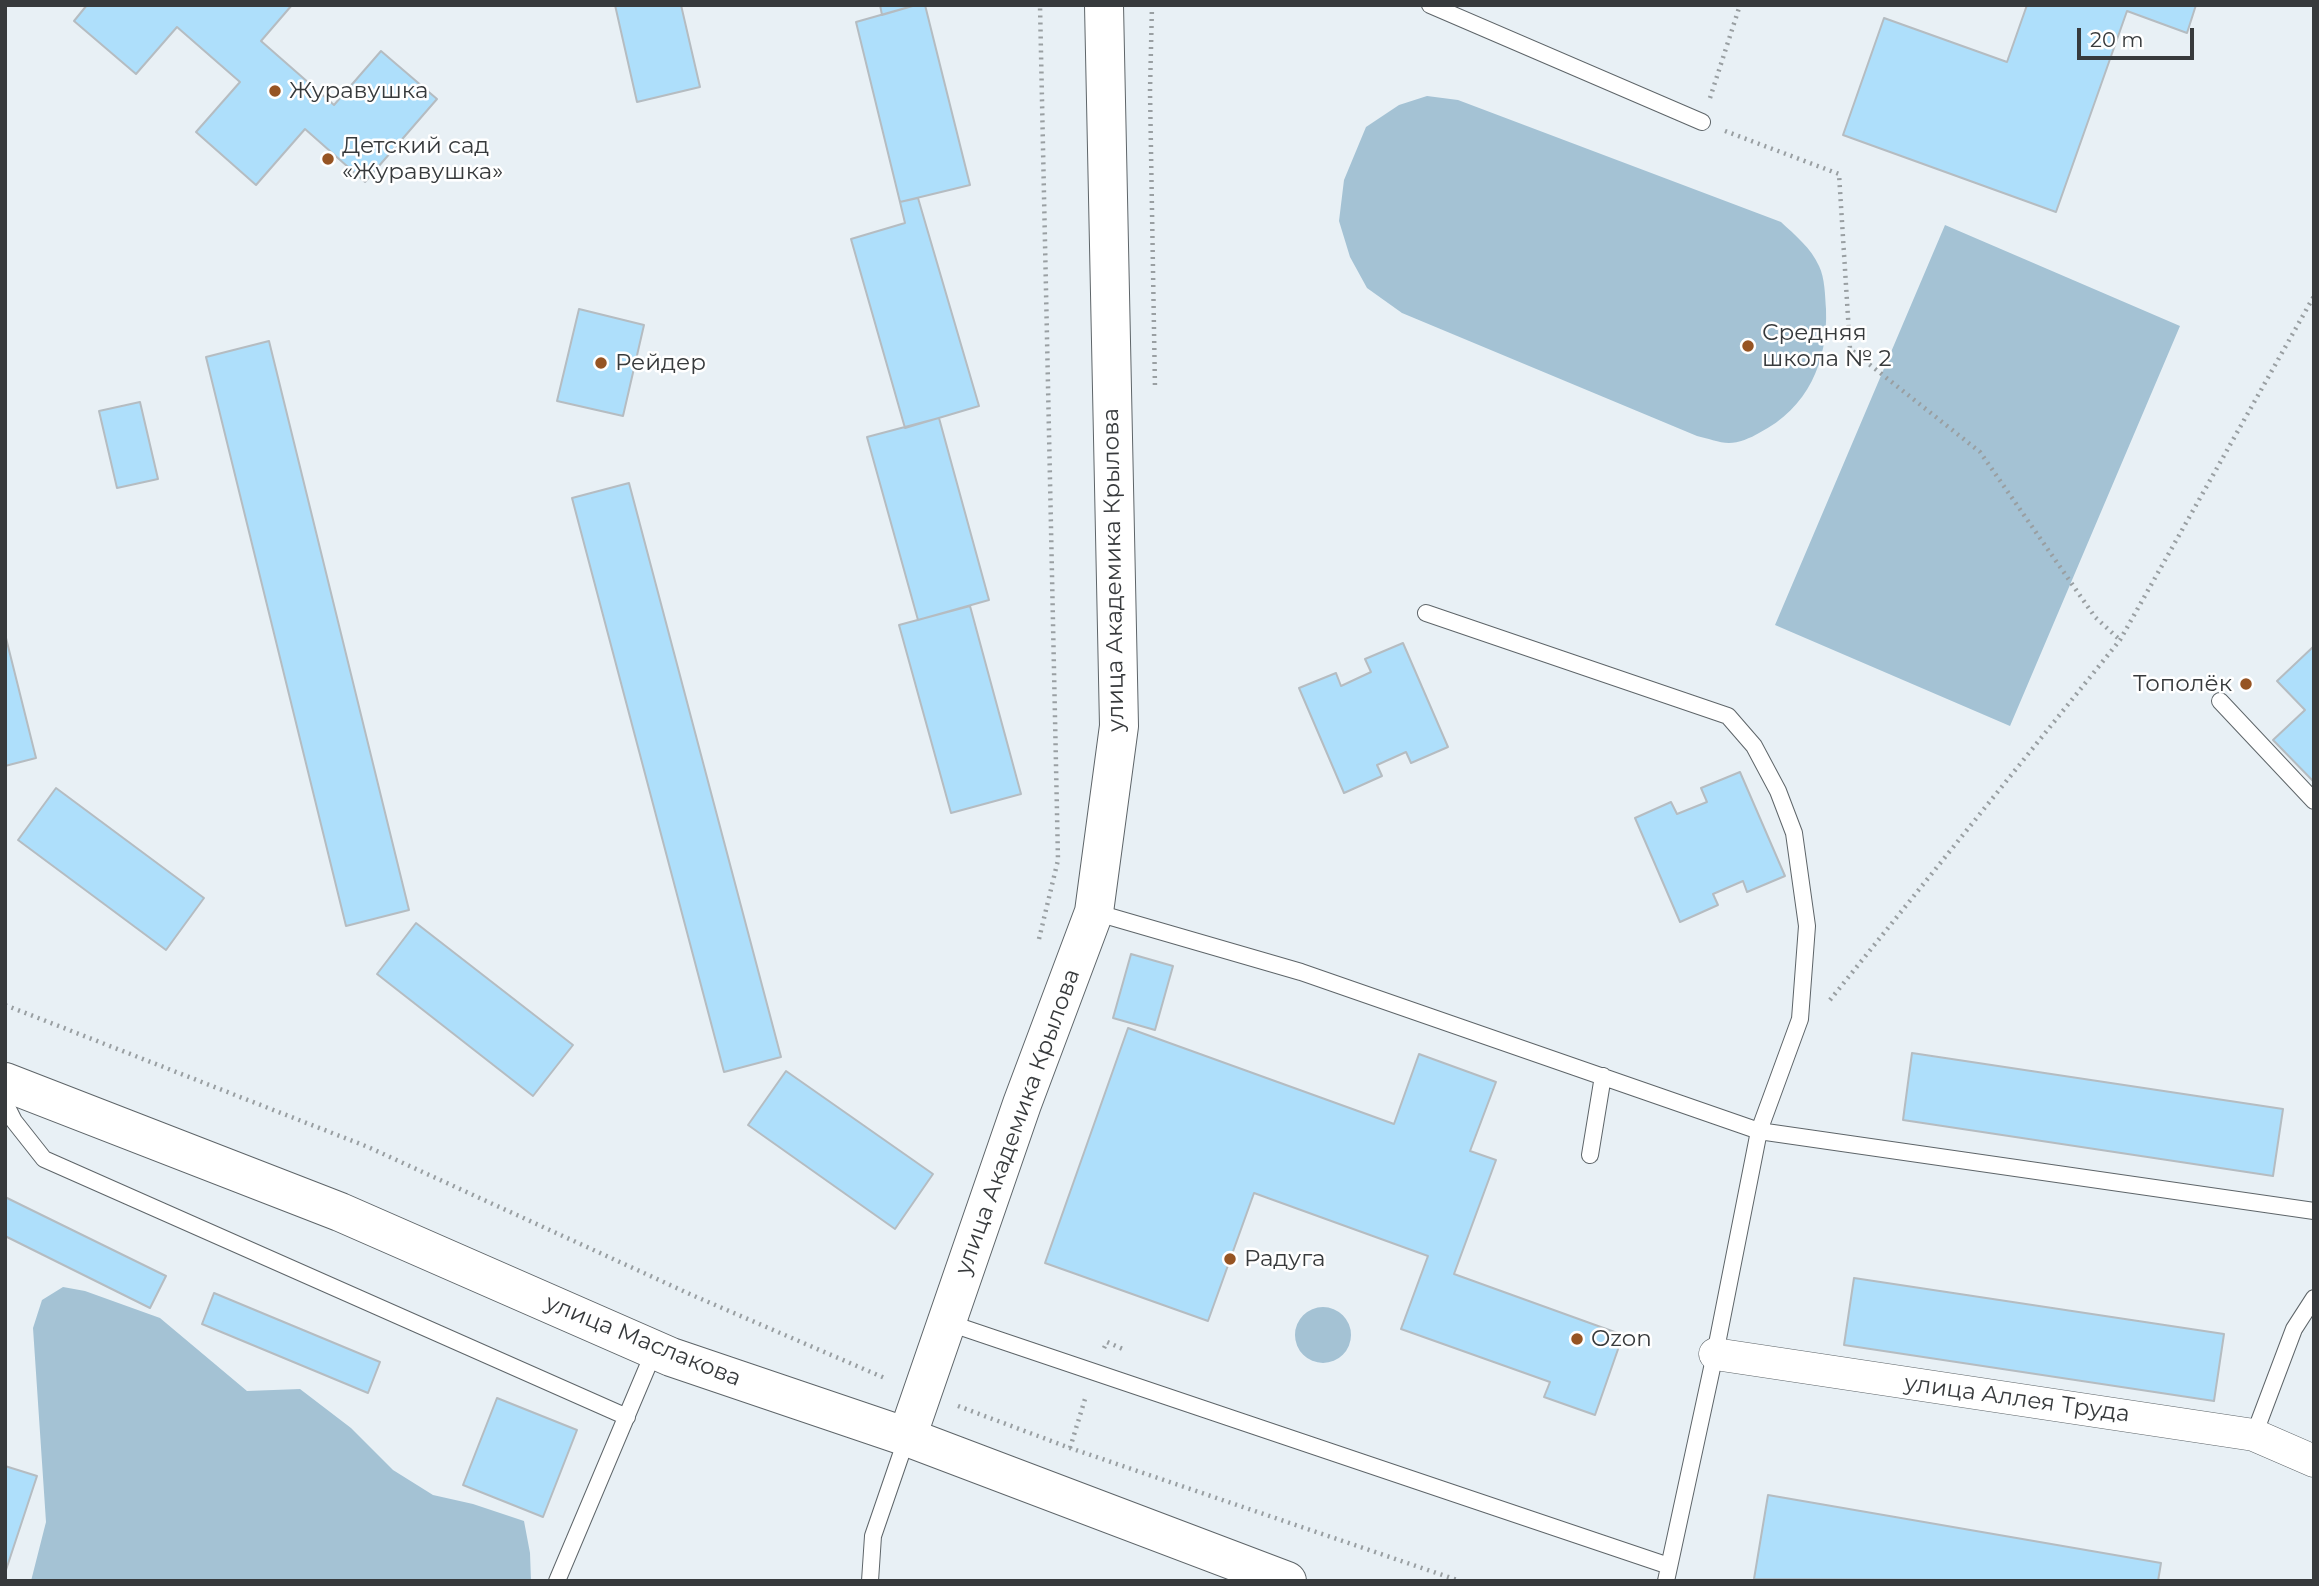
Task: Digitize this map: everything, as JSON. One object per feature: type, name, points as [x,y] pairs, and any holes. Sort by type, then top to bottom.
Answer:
[{"type":"street","name":"улица Академика Крылова","points":[[907,1437],[1022,1104],[1094,912],[1119,726],[1104,5]]},
{"type":"street","name":"улица Маслакова","points":[[5,1082],[340,1212],[671,1357],[907,1437],[1287,1581]]},
{"type":"street","name":"улица Аллея Труда","points":[[1715,1354],[2255,1435],[2314,1461]]},
{"type":"lane","points":[[1430,5],[1702,122]]},
{"type":"lane","points":[[946,1322],[1668,1573],[1759,1130],[1800,1019],[1807,926],[1794,832],[1778,791],[1754,746],[1728,716],[1426,613]]},
{"type":"lane","points":[[2220,701],[2314,801]]},
{"type":"lane","points":[[1094,912],[1301,972],[1759,1130],[2314,1211]]},
{"type":"lane","points":[[1590,1155],[1604,1076]]},
{"type":"lane","points":[[5,1103],[14,1121],[44,1159],[627,1417]]},
{"type":"lane","points":[[2255,1435],[2294,1329],[2314,1298]]},
{"type":"lane","points":[[557,1581],[655,1349]]},
{"type":"lane","points":[[870,1581],[873,1536],[907,1437]]},
{"type":"path","points":[[1039,940],[1058,860],[1040,5]]},
{"type":"path","points":[[1740,5],[1702,122],[1839,174],[1850,349],[1980,452],[2095,617],[2120,640]]},
{"type":"path","points":[[1800,1019],[1826,1006],[2120,640],[2314,296]]},
{"type":"path","points":[[5,1005],[368,1147],[692,1295],[886,1379],[891,1366]]},
{"type":"path","points":[[1070,1448],[1082,1407]]},
{"type":"shaded area","points":[[1427,96],[1458,100],[1781,222],[1816,259],[1824,287],[1826,329],[1823,347],[1819,365],[1802,397],[1776,423],[1744,440],[1729,443],[1697,436],[1402,313],[1367,288],[1350,257],[1339,221],[1344,180],[1366,127],[1399,105]]},
{"type":"shaded area","points":[[1945,225],[2180,326],[2010,726],[1775,625]]},
{"type":"shaded area","points":[[63,1287],[85,1291],[160,1318],[247,1391],[300,1389],[351,1428],[393,1470],[433,1495],[473,1504],[524,1521],[530,1553],[531,1581],[31,1581],[46,1522],[33,1328],[42,1300]]},
{"type":"shaded area","points":[[1323,1307],[1338,1312],[1346,1320],[1351,1335],[1346,1350],[1338,1358],[1323,1363],[1308,1358],[1300,1350],[1295,1335],[1300,1320],[1308,1312]]},
{"type":"building","name":"Журавушка","points":[[87,5],[292,5],[261,41],[334,105],[381,51],[437,99],[365,182],[305,129],[256,185],[196,132],[240,82],[177,27],[136,74],[74,21]]},
{"type":"building","points":[[615,5],[681,5],[700,87],[637,102]]},
{"type":"building","points":[[880,5],[916,5],[882,15]]},
{"type":"building","points":[[916,5],[925,5],[970,185],[900,202],[856,22]]},
{"type":"building","points":[[2027,5],[2196,5],[2187,33],[2127,11],[2056,212],[1843,135],[1884,18],[2007,62]]},
{"type":"building","points":[[918,198],[979,406],[905,428],[851,239],[905,223],[900,202]]},
{"type":"building","name":"Рейдер","points":[[579,309],[644,325],[623,416],[557,401]]},
{"type":"building","points":[[269,341],[409,910],[346,926],[206,357]]},
{"type":"building","points":[[140,402],[158,479],[117,488],[99,411]]},
{"type":"building","points":[[939,418],[989,600],[918,620],[867,437]]},
{"type":"building","points":[[629,483],[781,1057],[724,1072],[572,498]]},
{"type":"building","points":[[970,606],[1021,794],[951,813],[899,625]]},
{"type":"building","points":[[5,634],[36,758],[5,766]]},
{"type":"building","points":[[1403,643],[1448,747],[1411,763],[1406,752],[1377,765],[1382,776],[1344,793],[1299,688],[1336,673],[1341,686],[1371,672],[1365,659]]},
{"type":"building","points":[[2314,646],[2314,782],[2273,740],[2305,710],[2277,681]]},
{"type":"building","points":[[1740,772],[1785,876],[1747,892],[1743,881],[1713,894],[1718,905],[1680,922],[1635,818],[1671,802],[1677,814],[1707,802],[1701,788]]},
{"type":"building","points":[[56,788],[204,898],[166,950],[18,840]]},
{"type":"building","points":[[416,923],[573,1045],[533,1096],[377,974]]},
{"type":"building","points":[[1131,954],[1173,966],[1155,1030],[1113,1018]]},
{"type":"building","points":[[1128,1028],[1394,1124],[1419,1054],[1496,1082],[1470,1151],[1496,1160],[1454,1274],[1623,1335],[1595,1415],[1544,1397],[1550,1382],[1401,1329],[1428,1256],[1254,1193],[1208,1321],[1045,1263]]},
{"type":"building","points":[[1912,1053],[2283,1109],[2273,1176],[1903,1120]]},
{"type":"building","points":[[786,1071],[933,1174],[895,1229],[748,1125]]},
{"type":"building","points":[[5,1197],[166,1276],[150,1308],[5,1236]]},
{"type":"building","points":[[1854,1278],[2224,1334],[2214,1401],[1844,1345]]},
{"type":"building","points":[[214,1293],[380,1362],[368,1393],[202,1324]]},
{"type":"building","points":[[497,1398],[577,1430],[543,1517],[463,1485]]},
{"type":"building","points":[[5,1466],[37,1476],[5,1573]]},
{"type":"building","points":[[1768,1495],[2161,1563],[2158,1581],[1754,1579]]},
{"type":"place","name":"Журавушка","points":[[275,91]]},
{"type":"place","name":"Детский сад «Журавушка»","points":[[328,159]]},
{"type":"place","name":"Средняя школа № 2","points":[[1748,346]]},
{"type":"place","name":"Рейдер","points":[[601,363]]},
{"type":"place","name":"Тополёк","points":[[2246,684]]},
{"type":"place","name":"Радуга","points":[[1230,1259]]},
{"type":"place","name":"Ozon","points":[[1577,1339]]}]
